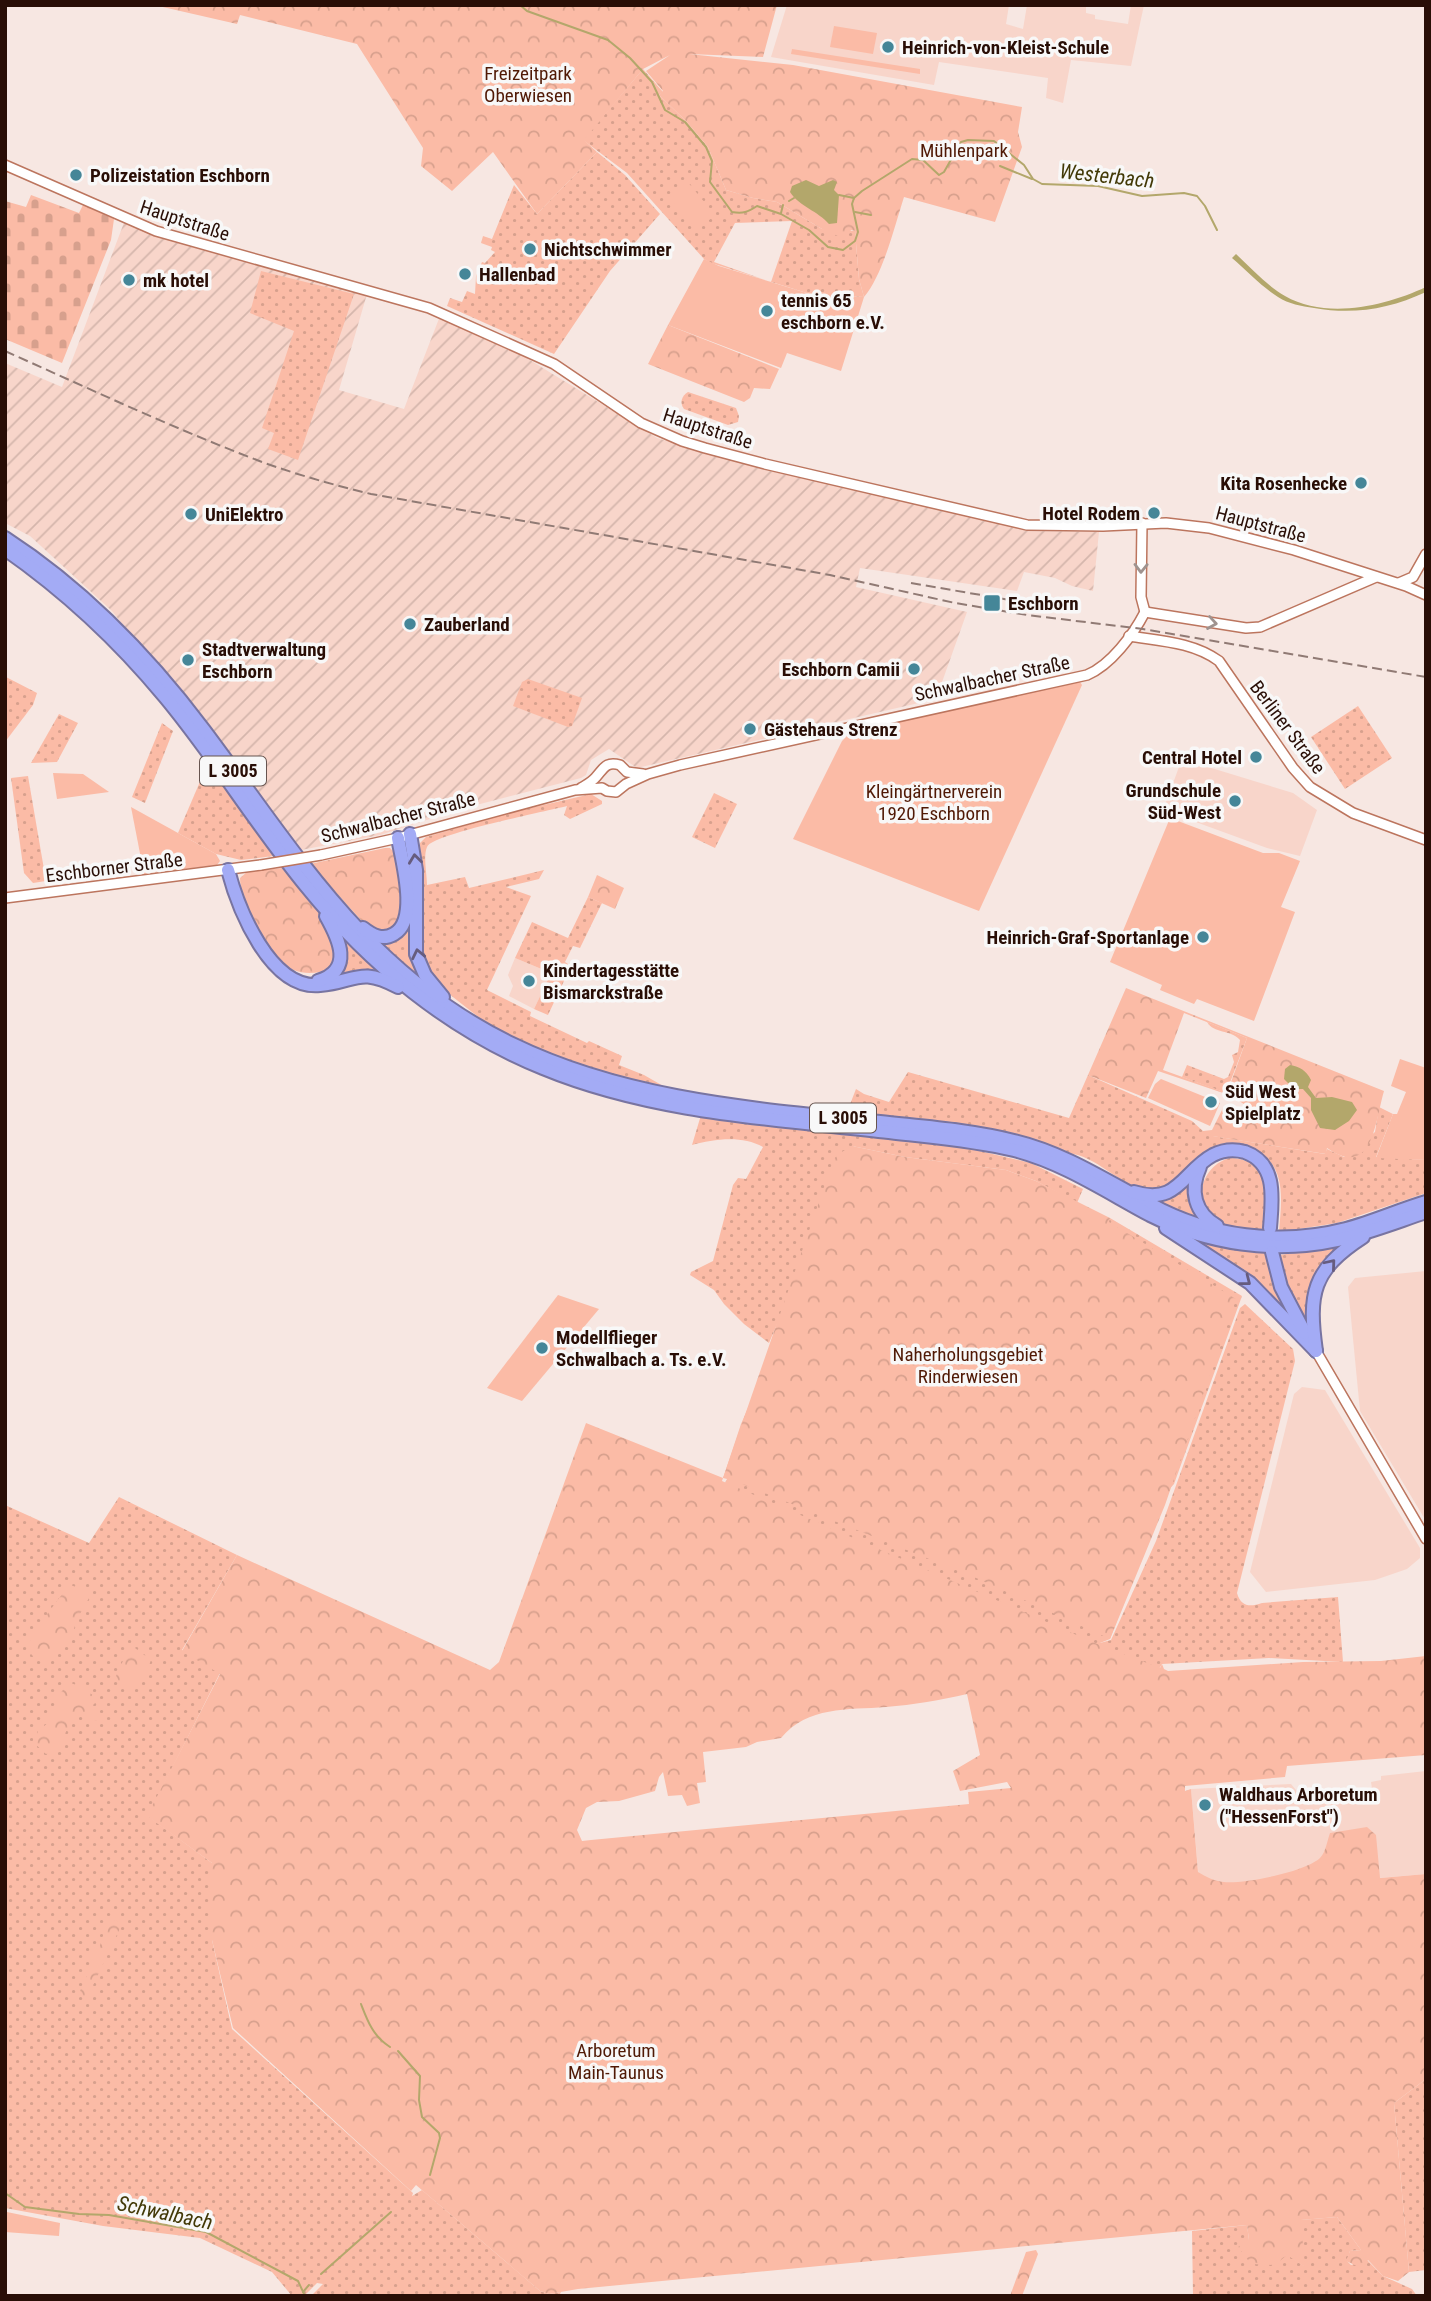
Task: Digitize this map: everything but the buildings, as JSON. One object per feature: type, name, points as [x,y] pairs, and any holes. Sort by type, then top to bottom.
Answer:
[{"type":"highway","name":"L 3005","points":[[5,538],[83,598],[145,659],[203,729],[278,834],[341,911],[389,961],[454,1010],[494,1035],[531,1053],[609,1081],[653,1092],[722,1104],[995,1137],[1054,1154],[1182,1219],[1230,1233],[1279,1237],[1319,1234],[1361,1225],[1426,1202]]},
{"type":"highway","name":"L 3005","points":[[5,549],[78,606],[139,666],[195,734],[306,887],[369,955],[423,1000],[508,1052],[597,1087],[652,1101],[708,1111],[946,1139],[1012,1150],[1063,1168],[1140,1209],[1197,1234],[1247,1245],[1321,1243],[1426,1212]]},
{"type":"highway","points":[[341,911],[378,937],[390,936],[401,928],[406,916],[407,893],[404,836]]},
{"type":"highway","points":[[404,836],[416,870],[416,954],[425,975],[454,1010]]},
{"type":"highway","points":[[228,870],[242,912],[261,947],[284,973],[307,984],[323,985],[368,975],[382,979],[423,1000]]},
{"type":"highway","points":[[297,980],[313,982],[326,978],[337,968],[341,953],[341,946],[332,926],[306,887]]},
{"type":"highway","points":[[1122,1188],[1141,1194],[1159,1195],[1176,1188],[1214,1154],[1230,1150],[1245,1153],[1259,1161],[1272,1183],[1270,1228]]},
{"type":"highway","points":[[1202,1164],[1194,1188],[1198,1208],[1208,1221],[1230,1233]]},
{"type":"highway","points":[[1140,1209],[1250,1283],[1315,1351]]},
{"type":"highway","points":[[1315,1351],[1311,1307],[1317,1286],[1334,1259],[1375,1229]]},
{"type":"highway","points":[[1272,1252],[1285,1295],[1315,1351]]},
{"type":"street","name":"Hauptstraße","points":[[5,165],[162,233],[429,308],[554,364],[641,423],[682,441],[766,465],[1027,525],[1178,523],[1241,535],[1397,583],[1423,594]]},
{"type":"street","points":[[1142,523],[1141,597],[1144,612],[1246,628],[1260,627],[1377,577]]},
{"type":"street","points":[[1397,583],[1419,572],[1426,554]]},
{"type":"street","points":[[1353,586],[1360,578],[1360,572]]},
{"type":"street","name":"Hauptstraße","points":[[1419,572],[1412,583],[1423,594]]},
{"type":"street","name":"Schwalbacher Straße","points":[[228,870],[321,855],[404,836],[575,790],[602,788],[616,792],[648,774],[812,734],[1087,676],[1105,664],[1129,636],[1144,612]]},
{"type":"street","name":"Berliner Straße","points":[[1129,636],[1195,647],[1206,652],[1219,661],[1293,768],[1310,787],[1353,813],[1426,841]]},
{"type":"street","name":"Schwalbacher Straße","points":[[575,790],[589,783],[603,767],[613,763],[620,765],[627,772],[648,774]]},
{"type":"street","points":[[626,784],[627,772]]},
{"type":"street","points":[[598,775],[602,788]]},
{"type":"street","name":"Eschborner Straße","points":[[5,898],[228,870]]},
{"type":"street","points":[[1315,1351],[1424,1539]]},
{"type":"shaded area","name":"Heinrich-von-Kleist-Schule","points":[[787,5],[1009,5],[1006,24],[1023,29],[1027,5],[1086,5],[1086,13],[1095,15],[1095,19],[1128,24],[1131,5],[1144,5],[1131,66],[1071,60],[1063,103],[1046,98],[1048,78],[939,62],[934,85],[771,57]]},
{"type":"shaded area","points":[[806,180],[819,186],[833,180],[837,182],[834,190],[839,195],[837,223],[829,224],[790,192],[792,186]]},
{"type":"shaded area","points":[[125,220],[157,233],[156,236],[367,294],[339,390],[404,409],[440,316],[520,354],[657,438],[765,470],[1028,531],[1099,532],[1093,591],[1055,578],[1024,572],[1017,591],[860,568],[856,587],[967,612],[936,699],[637,768],[609,749],[591,760],[586,775],[581,778],[461,809],[380,835],[301,850],[112,611],[30,536],[5,523],[5,363],[62,387]]},
{"type":"shaded area","points":[[1236,254],[1278,292],[1301,303],[1319,307],[1356,308],[1393,300],[1426,287],[1426,292],[1399,303],[1371,309],[1343,311],[1304,306],[1286,301],[1272,293],[1232,258]]},
{"type":"shaded area","name":"Grundschule Süd-West","points":[[1182,759],[1293,793],[1317,810],[1300,856],[1267,848],[1163,810]]},
{"type":"shaded area","name":"Kindertagesstätte Bismarckstraße","points":[[515,958],[551,973],[534,1009],[509,996],[513,986],[508,975]]},
{"type":"shaded area","points":[[1290,1065],[1307,1074],[1311,1080],[1308,1087],[1316,1098],[1332,1097],[1352,1102],[1357,1110],[1349,1121],[1335,1130],[1320,1128],[1311,1110],[1311,1098],[1303,1089],[1294,1089],[1284,1079],[1285,1069]]},
{"type":"shaded area","points":[[1426,1271],[1426,1521],[1360,1411],[1348,1287],[1355,1278]]},
{"type":"shaded area","points":[[1302,1387],[1325,1390],[1420,1548],[1420,1558],[1407,1569],[1375,1580],[1266,1592],[1250,1572],[1294,1394]]},
{"type":"shaded area","points":[[1426,1771],[1426,1874],[1200,1893],[1191,1789],[1291,1784],[1305,1801],[1373,1795],[1371,1782],[1381,1780],[1381,1776]]},
{"type":"green space","points":[[154,5],[777,5],[763,57],[689,54],[793,65],[1022,107],[1018,132],[1022,147],[995,222],[904,197],[883,263],[864,297],[859,279],[855,231],[851,230],[848,236],[840,237],[777,202],[726,190],[708,147],[659,95],[663,91],[646,71],[670,55],[643,69],[584,140],[597,152],[537,214],[493,152],[452,191],[421,166],[423,148],[357,44],[240,15],[237,24]]},
{"type":"green space","points":[[834,26],[877,33],[873,54],[830,47]]},
{"type":"green space","points":[[792,49],[920,69],[920,74],[791,54]]},
{"type":"green space","points":[[643,69],[663,92],[659,95],[708,147],[726,190],[777,202],[822,229],[855,231],[859,279],[864,297],[810,294],[771,282],[792,221],[735,223],[714,262],[765,280],[711,263],[704,259],[627,173],[583,140]]},
{"type":"green space","points":[[597,152],[625,175],[660,214],[610,271],[554,354],[447,306],[450,298],[462,302],[467,291],[475,294],[476,276],[482,262],[485,263],[495,252],[491,250],[492,247],[481,243],[483,236],[492,239],[514,185],[537,214]]},
{"type":"green space","points":[[687,181],[715,215],[697,230],[668,196]]},
{"type":"green space","points":[[31,195],[79,213],[83,205],[114,219],[111,240],[62,363],[5,339],[5,201],[26,207]]},
{"type":"green space","name":"tennis 65 eschborn e.V.","points":[[704,259],[810,294],[864,297],[841,371],[787,353],[781,368],[668,325]]},
{"type":"green space","points":[[261,271],[354,294],[298,460],[268,449],[274,433],[262,428],[294,331],[250,313]]},
{"type":"green space","points":[[668,325],[779,369],[770,389],[754,388],[750,398],[744,402],[648,364]]},
{"type":"green space","points":[[688,392],[736,408],[738,422],[728,425],[684,409],[682,399]]},
{"type":"green space","points":[[6,677],[37,693],[33,705],[5,742]]},
{"type":"green space","points":[[528,679],[582,698],[572,726],[568,727],[513,706],[522,682]]},
{"type":"green space","name":"Kleingärtnerverein 1920 Eschborn","points":[[1080,682],[1082,685],[979,911],[793,839],[842,741],[851,732]]},
{"type":"green space","points":[[1358,706],[1392,758],[1345,789],[1311,737]]},
{"type":"green space","points":[[59,714],[78,723],[57,762],[31,763]]},
{"type":"green space","points":[[162,723],[173,731],[145,803],[132,797]]},
{"type":"green space","points":[[208,763],[273,856],[241,860],[216,854],[178,833]]},
{"type":"green space","points":[[53,773],[83,774],[109,792],[57,799]]},
{"type":"green space","points":[[28,776],[46,881],[33,883],[24,873],[11,778]]},
{"type":"green space","points":[[714,793],[737,804],[715,848],[692,837]]},
{"type":"green space","points":[[591,794],[602,801],[602,804],[570,819],[564,815],[567,806],[468,830],[434,842],[426,851],[427,885],[465,877],[469,888],[544,870],[539,879],[506,887],[531,896],[487,990],[531,1012],[530,1016],[622,1056],[619,1065],[672,1091],[665,1092],[550,1058],[486,1023],[439,986],[421,958],[417,850],[426,837],[505,814]]},
{"type":"green space","points":[[131,807],[216,854],[220,861],[217,865],[144,874]]},
{"type":"green space","name":"Heinrich-Graf-Sportanlage","points":[[1170,818],[1263,853],[1279,853],[1300,861],[1281,907],[1295,912],[1254,1021],[1197,999],[1194,1004],[1160,990],[1162,985],[1110,962]]},
{"type":"green space","points":[[390,848],[396,854],[403,911],[399,925],[389,933],[369,929],[310,864]]},
{"type":"green space","points":[[282,868],[311,901],[328,928],[334,955],[330,969],[316,973],[290,969],[272,954],[253,922],[244,899],[240,878],[247,872]]},
{"type":"green space","points":[[597,875],[624,888],[615,909],[588,897]]},
{"type":"green space","points":[[588,897],[602,903],[580,948],[573,946],[565,962],[571,966],[548,1015],[534,1009],[551,973],[515,958],[532,922],[568,938]]},
{"type":"green space","points":[[330,918],[401,986],[366,972],[351,973],[330,981],[343,963],[346,950]]},
{"type":"green space","points":[[408,923],[410,952],[433,989],[408,973],[379,944],[397,938]]},
{"type":"green space","points":[[1126,988],[1384,1091],[1369,1143],[1363,1152],[1354,1157],[1342,1156],[1327,1148],[1326,1154],[1212,1136],[1212,1130],[1223,1108],[1267,1120],[1232,1096],[1158,1071],[1146,1098],[1088,1075]],"holes":[[[1184,1013],[1247,1038],[1227,1093],[1163,1070]]]},
{"type":"green space","points":[[1207,1022],[1247,1038],[1226,1093],[1182,1077],[1187,1065],[1224,1079],[1228,1077],[1234,1062],[1232,1055],[1238,1052],[1240,1040]]},
{"type":"green space","points":[[1400,1059],[1426,1068],[1426,1160],[1376,1158],[1393,1114],[1397,1114],[1406,1092],[1391,1086]]},
{"type":"green space","points":[[908,1072],[1069,1118],[1088,1075],[1192,1121],[1203,1131],[1212,1130],[1213,1136],[1325,1154],[1327,1149],[1344,1157],[1375,1132],[1379,1107],[1393,1114],[1376,1157],[1426,1160],[1426,1193],[1337,1223],[1279,1232],[1281,1197],[1278,1175],[1266,1157],[1236,1145],[1221,1146],[1209,1152],[1180,1181],[1169,1188],[1155,1191],[1133,1186],[1093,1161],[1073,1154],[949,1125],[847,1112],[856,1089],[889,1102]]},
{"type":"green space","points":[[1161,1079],[1220,1103],[1210,1126],[1148,1098],[1155,1084]]},
{"type":"green space","name":"Naherholungsgebiet Rinderwiesen","points":[[701,1115],[810,1131],[954,1145],[1031,1163],[1083,1189],[1077,1203],[1036,1181],[1006,1170],[905,1157],[852,1146],[1098,1242],[1110,1218],[1242,1296],[1174,1484],[1165,1494],[1110,1639],[1100,1643],[1111,1640],[1156,1541],[1240,1308],[1245,1304],[1293,1349],[1295,1361],[1237,1593],[1241,1601],[1250,1605],[1338,1597],[1343,1662],[1269,1658],[1162,1664],[1142,1698],[707,1518],[727,1479],[723,1478],[741,1424],[769,1360],[777,1324],[769,1343],[744,1324],[714,1290],[690,1275],[713,1261],[733,1185],[738,1178],[746,1179],[763,1147],[755,1143],[728,1139],[692,1145]]},
{"type":"green space","name":"Naherholungsgebiet Rinderwiesen","points":[[852,1146],[905,1157],[1006,1170],[1036,1181],[1110,1218],[1109,1222],[1236,1299],[1165,1505],[1110,1639],[974,1577],[723,1478],[834,1159]]},
{"type":"green space","points":[[1229,1158],[1244,1160],[1261,1172],[1266,1193],[1264,1229],[1225,1224],[1211,1215],[1205,1207],[1202,1187],[1205,1178],[1219,1163]]},
{"type":"green space","points":[[1194,1176],[1206,1222],[1157,1205],[1157,1198]]},
{"type":"green space","points":[[1185,1236],[1225,1247],[1265,1252],[1276,1288],[1292,1320]]},
{"type":"green space","points":[[1353,1241],[1328,1258],[1310,1333],[1288,1288],[1279,1255]]},
{"type":"green space","name":"Modellflieger Schwalbach a. Ts. e.V.","points":[[558,1295],[599,1309],[522,1401],[487,1388]]},
{"type":"green space","name":"Arboretum Main-Taunus","points":[[586,1423],[723,1478],[722,1481],[1095,1643],[1160,1668],[1162,1664],[1168,1671],[1303,1662],[1381,1661],[1426,1656],[1426,1755],[1287,1766],[1285,1777],[1185,1786],[1185,1791],[1191,1789],[1198,1872],[1213,1880],[1245,1881],[1301,1868],[1322,1856],[1330,1833],[1367,1827],[1376,1835],[1380,1878],[1426,1874],[1426,2079],[1394,2103],[1409,2272],[1398,2281],[1383,2276],[1368,2260],[1361,2268],[1346,2261],[1350,2251],[1361,2250],[1337,2217],[1301,2220],[1305,2267],[1287,2255],[1275,2265],[1251,2264],[1238,2247],[1249,2240],[1247,2225],[578,2289],[549,2294],[540,2291],[416,2185],[411,2191],[233,2028],[212,1940],[212,1863],[147,1816],[220,1674],[182,1651],[237,1555],[490,1670],[499,1662]],"holes":[[[967,1694],[980,1755],[953,1771],[960,1791],[1007,1782],[1011,1788],[968,1792],[969,1804],[582,1841],[577,1830],[586,1808],[597,1802],[619,1801],[655,1791],[663,1772],[668,1796],[682,1795],[687,1806],[700,1803],[697,1783],[706,1782],[703,1752],[746,1747],[757,1742],[781,1738],[803,1720],[829,1712],[906,1705]]]},
{"type":"green space","points":[[119,1497],[237,1555],[182,1650],[220,1673],[148,1816],[212,1863],[212,1940],[232,2029],[413,2193],[412,2196],[422,2190],[540,2291],[549,2294],[561,2292],[559,2296],[311,2296],[323,2284],[317,2283],[304,2296],[292,2296],[272,2272],[200,2238],[103,2226],[5,2208],[5,1505],[89,1543]]},
{"type":"green space","points":[[71,1585],[80,1589],[93,1589],[74,1629],[70,1631],[65,1647],[51,1661],[40,1660],[33,1656],[27,1647],[47,1614]]},
{"type":"green space","points":[[135,1648],[151,1660],[141,1679],[131,1688],[126,1688],[116,1676],[127,1652]]},
{"type":"green space","points":[[66,1681],[97,1698],[91,1707],[99,1717],[95,1721],[86,1717],[74,1719],[57,1750],[46,1754],[34,1743],[33,1738],[49,1722],[52,1707],[57,1704],[57,1696]]},
{"type":"green space","points":[[116,1919],[121,1926],[88,1996],[84,1997],[80,1991],[92,1964],[89,1956],[98,1952],[106,1926]]},
{"type":"green space","points":[[1426,2079],[1426,2270],[1409,2272],[1394,2103]]},
{"type":"green space","points":[[7,2212],[60,2223],[59,2236],[5,2232]]},
{"type":"green space","points":[[1337,2217],[1361,2250],[1350,2251],[1347,2261],[1351,2265],[1367,2260],[1383,2276],[1412,2289],[1417,2296],[1193,2296],[1192,2231],[1247,2225],[1249,2240],[1287,2254],[1304,2266],[1300,2220]]},
{"type":"green space","points":[[1036,2250],[1038,2254],[1022,2296],[1010,2296],[1026,2252]]},
{"type":"waterway","name":"Westerbach","points":[[520,5],[527,11],[608,40],[630,58],[652,82],[665,110],[685,122],[706,147],[712,161],[710,182],[732,212],[745,212],[757,206],[781,214],[809,230],[828,247],[843,250],[855,241],[858,232],[852,204],[862,191],[912,159],[923,160],[939,175],[944,172],[961,142],[968,140],[994,141],[1024,165],[1033,179],[1042,184],[1098,186],[1142,196],[1184,193],[1197,196],[1217,230]]},
{"type":"waterway","points":[[1000,166],[1032,179]]},
{"type":"waterway","points":[[839,195],[854,198]]},
{"type":"waterway","points":[[789,201],[794,198]]},
{"type":"waterway","points":[[781,213],[783,205]]},
{"type":"waterway","points":[[855,212],[871,215]]},
{"type":"waterway","points":[[361,2004],[375,2033],[390,2047]]},
{"type":"waterway","points":[[398,2051],[420,2076],[419,2100],[422,2117],[439,2133],[430,2175]]},
{"type":"waterway","name":"Schwalbach","points":[[5,2193],[25,2207],[109,2215],[206,2232],[298,2281],[305,2296]]},
{"type":"waterway","points":[[321,2274],[391,2212]]},
{"type":"waterway","points":[[303,2292],[309,2285]]},
{"type":"railway","points":[[5,351],[262,462],[371,494],[830,575],[955,603],[1143,629],[1426,677]]},
{"type":"railway","points":[[911,583],[1080,612]]},
{"type":"place","name":"Heinrich-von-Kleist-Schule","points":[[888,47]]},
{"type":"place","name":"Polizeistation Eschborn","points":[[76,175]]},
{"type":"place","name":"Nichtschwimmer","points":[[530,249]]},
{"type":"place","name":"Hallenbad","points":[[465,274]]},
{"type":"place","name":"mk hotel","points":[[129,280]]},
{"type":"place","name":"tennis 65 eschborn e.V.","points":[[767,311]]},
{"type":"place","name":"Kita Rosenhecke","points":[[1361,483]]},
{"type":"place","name":"Hotel Rodem","points":[[1154,513]]},
{"type":"place","name":"UniElektro","points":[[191,514]]},
{"type":"place","name":"Eschborn","points":[[992,603]]},
{"type":"place","name":"Zauberland","points":[[410,624]]},
{"type":"place","name":"Stadtverwaltung Eschborn","points":[[188,660]]},
{"type":"place","name":"Eschborn Camii","points":[[914,669]]},
{"type":"place","name":"Gästehaus Strenz","points":[[750,729]]},
{"type":"place","name":"Central Hotel","points":[[1256,757]]},
{"type":"place","name":"Grundschule Süd-West","points":[[1235,801]]},
{"type":"place","name":"Heinrich-Graf-Sportanlage","points":[[1203,937]]},
{"type":"place","name":"Kindertagesstätte Bismarckstraße","points":[[529,981]]},
{"type":"place","name":"Süd West Spielplatz","points":[[1211,1102]]},
{"type":"place","name":"Modellflieger Schwalbach a. Ts. e.V.","points":[[542,1348]]},
{"type":"place","name":"Waldhaus Arboretum (\"HessenForst\")","points":[[1205,1805]]},
{"type":"park label","name":"Freizeitpark Oberwiesen","points":[[528,84]]},
{"type":"park label","name":"Mühlenpark","points":[[964,150]]}]
